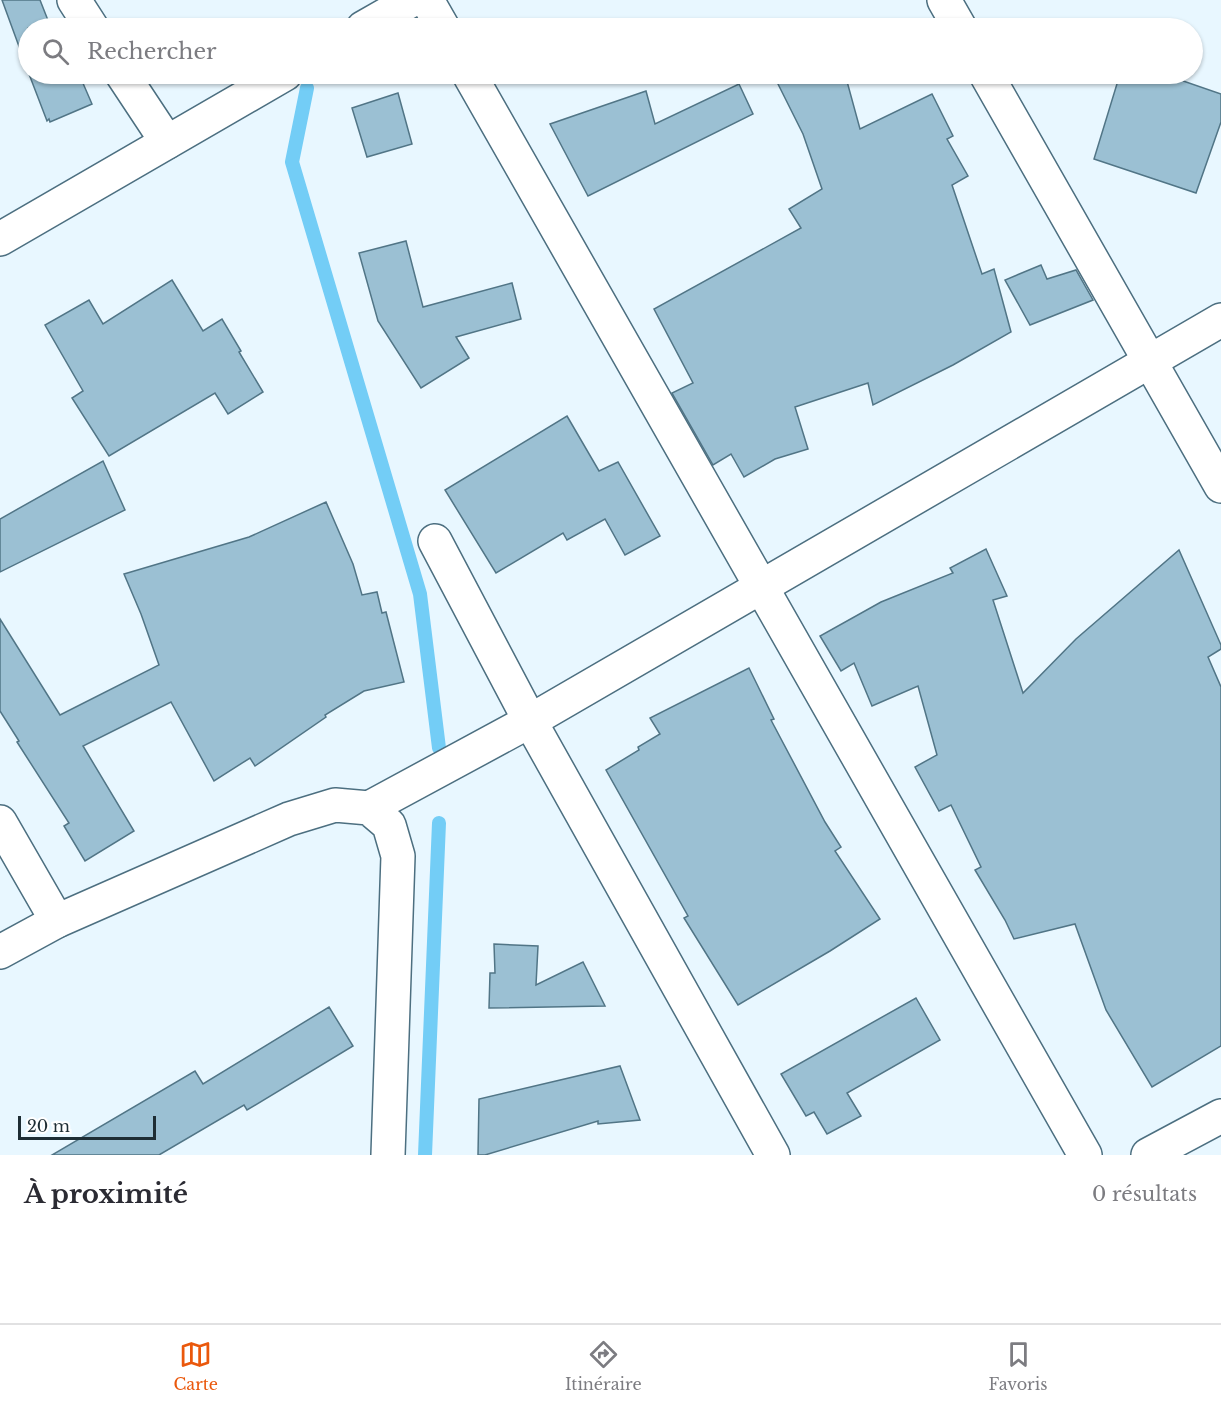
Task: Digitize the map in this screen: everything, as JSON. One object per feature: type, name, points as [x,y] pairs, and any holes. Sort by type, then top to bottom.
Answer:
[{"type":"street","points":[[74,0],[86,18]]},
{"type":"street","points":[[380,18],[412,0]]},
{"type":"street","points":[[427,0],[437,18]]},
{"type":"street","points":[[944,0],[954,18]]},
{"type":"street","points":[[129,84],[167,142]]},
{"type":"street","points":[[0,239],[268,84]]},
{"type":"street","points":[[475,84],[1085,1155]]},
{"type":"street","points":[[992,84],[1221,486]]},
{"type":"street","points":[[0,952],[57,921],[289,819],[335,805],[369,808],[531,721],[1221,320]]},
{"type":"street","points":[[435,542],[531,721],[773,1155]]},
{"type":"street","points":[[369,808],[389,825],[398,856],[388,1155]]},
{"type":"street","points":[[0,822],[57,921]]},
{"type":"street","points":[[1148,1155],[1221,1116]]},
{"type":"building","points":[[2,0],[40,0],[47,18],[18,18],[18,44]]},
{"type":"building","points":[[33,84],[83,84],[92,104],[50,122],[49,119],[47,121]]},
{"type":"building","points":[[739,84],[753,114],[588,196],[550,124],[646,91],[655,124]]},
{"type":"building","points":[[778,84],[848,84],[860,129],[932,94],[953,136],[947,139],[968,176],[952,185],[982,274],[994,269],[1011,332],[953,365],[873,405],[868,383],[795,407],[808,449],[775,459],[744,477],[731,454],[713,465],[672,393],[693,383],[654,309],[801,228],[789,209],[822,189],[803,134]]},
{"type":"building","points":[[1117,84],[1192,84],[1221,94],[1221,122],[1196,193],[1094,159]]},
{"type":"building","points":[[398,93],[412,144],[367,157],[352,108]]},
{"type":"building","points":[[406,241],[423,307],[512,283],[521,319],[456,337],[469,358],[421,388],[378,321],[359,253]]},
{"type":"building","points":[[1041,265],[1047,279],[1076,270],[1093,300],[1030,325],[1005,280]]},
{"type":"building","points":[[172,280],[203,331],[222,319],[263,392],[228,414],[215,393],[109,456],[72,398],[83,391],[45,325],[89,300],[103,324]]},
{"type":"building","points":[[567,416],[599,471],[618,462],[660,536],[625,555],[605,519],[567,540],[563,533],[496,573],[445,490]]},
{"type":"building","points":[[103,461],[125,510],[0,572],[0,519]]},
{"type":"building","points":[[326,502],[353,564],[362,595],[377,592],[382,613],[386,612],[404,682],[364,691],[325,715],[326,717],[255,766],[250,758],[214,781],[171,702],[83,746],[134,831],[85,861],[64,826],[69,823],[0,711],[0,619],[60,715],[159,665],[124,574],[249,537]]},
{"type":"building","points":[[986,549],[1007,596],[993,600],[1023,693],[1076,639],[1179,550],[1221,645],[1221,649],[1208,657],[1221,687],[1221,1046],[1152,1087],[1106,1010],[1075,924],[1014,939],[975,870],[981,867],[951,805],[939,811],[915,767],[937,755],[918,686],[872,706],[854,663],[841,671],[820,636],[881,602],[953,573],[950,568]]},
{"type":"building","points":[[749,668],[774,719],[771,720],[825,822],[841,847],[835,851],[880,919],[738,1005],[684,918],[688,916],[606,770],[660,734],[650,718]]},
{"type":"building","points":[[494,944],[538,946],[536,985],[583,962],[605,1006],[489,1008],[490,973],[495,973]]},
{"type":"building","points":[[916,998],[940,1040],[847,1093],[861,1116],[827,1134],[814,1112],[806,1116],[781,1074]]},
{"type":"building","points":[[329,1007],[353,1046],[247,1110],[244,1105],[159,1155],[52,1155],[195,1071],[203,1084]]},
{"type":"building","points":[[620,1066],[640,1120],[598,1124],[598,1121],[485,1155],[478,1155],[479,1099]]},
{"type":"waterway","points":[[307,88],[292,162],[420,594],[439,748]]},
{"type":"waterway","points":[[425,1155],[439,823]]}]
